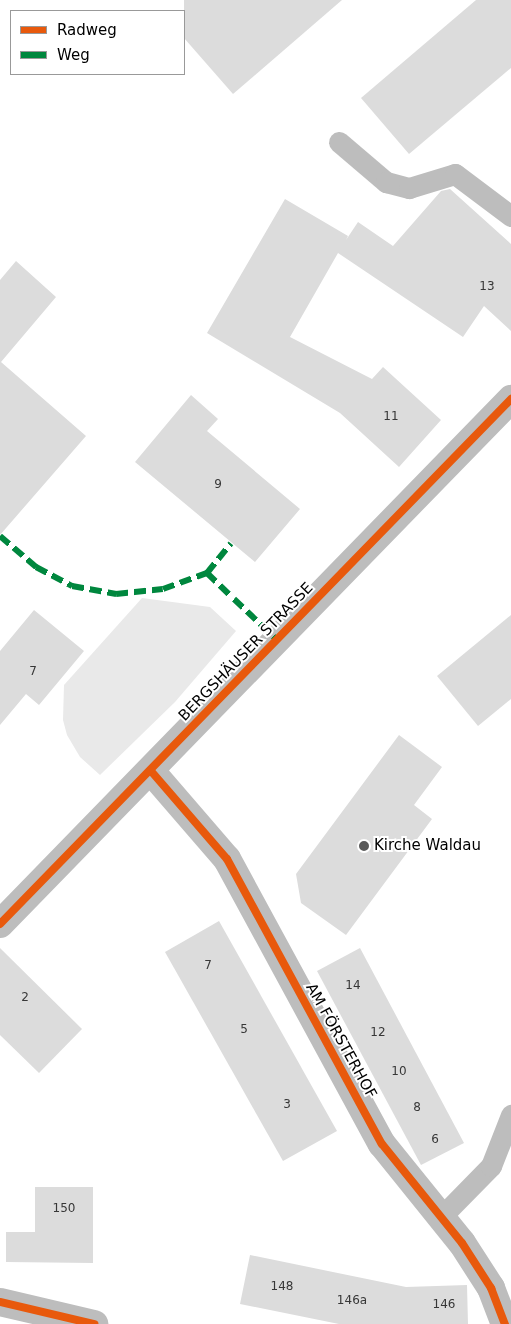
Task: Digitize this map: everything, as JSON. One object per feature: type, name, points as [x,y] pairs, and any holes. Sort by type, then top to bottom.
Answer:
[{"type":"street","name":"BERGSHÄUSER STRASSE","points":[[0,924],[511,399]]},
{"type":"street","name":"AM FÖRSTERHOF","points":[[151,771],[227,859],[382,1144],[440,1218],[491,1288],[506,1324]]},
{"type":"street","points":[[0,1302],[94,1324]]},
{"type":"lane","points":[[339,142],[386,182],[409,188],[455,174],[511,216]]},
{"type":"lane","points":[[440,1218],[492,1166],[511,1115]]},
{"type":"shaded area","points":[[142,598],[210,607],[236,631],[175,702],[100,775],[80,757],[67,735],[63,720],[64,685]]},
{"type":"building","points":[[184,0],[342,0],[233,94],[185,39]]},
{"type":"building","points":[[476,0],[511,0],[511,68],[409,154],[361,98]]},
{"type":"building","points":[[450,189],[511,244],[511,331],[484,306],[463,337],[338,253],[290,337],[372,379],[383,367],[441,420],[399,467],[340,413],[207,333],[285,199],[348,236],[346,240],[358,222],[393,246],[441,191]]},
{"type":"building","points":[[16,261],[56,297],[1,362],[86,436],[0,535],[0,280]]},
{"type":"building","points":[[191,395],[218,419],[207,431],[300,509],[255,562],[135,462]]},
{"type":"building","points":[[34,610],[84,651],[39,705],[26,694],[0,725],[0,651]]},
{"type":"building","points":[[511,615],[511,699],[478,726],[437,676]]},
{"type":"building","name":"Kirche Waldau","points":[[399,735],[442,767],[414,805],[432,819],[346,935],[301,903],[296,874]]},
{"type":"building","points":[[219,921],[337,1131],[283,1161],[165,952]]},
{"type":"building","points":[[0,948],[82,1029],[39,1073],[0,1035]]},
{"type":"building","points":[[360,948],[464,1143],[421,1165],[317,971]]},
{"type":"building","points":[[35,1187],[93,1187],[93,1263],[6,1262],[6,1232],[35,1232]]},
{"type":"building","points":[[250,1255],[406,1287],[467,1285],[468,1324],[339,1324],[240,1304]]},
{"type":"marked path","points":[[0,536],[36,567],[72,586],[116,594],[163,589],[207,573],[230,595]]},
{"type":"marked path","points":[[207,573],[231,543]]},
{"type":"marked path","points":[[234,599],[277,640]]},
{"type":"cycle path","points":[[0,924],[511,399]]},
{"type":"cycle path","points":[[151,771],[227,859],[382,1144],[462,1243],[491,1288],[505,1324]]},
{"type":"cycle path","points":[[0,1302],[94,1324]]},
{"type":"place","name":"Kirche Waldau","points":[[364,846]]}]
